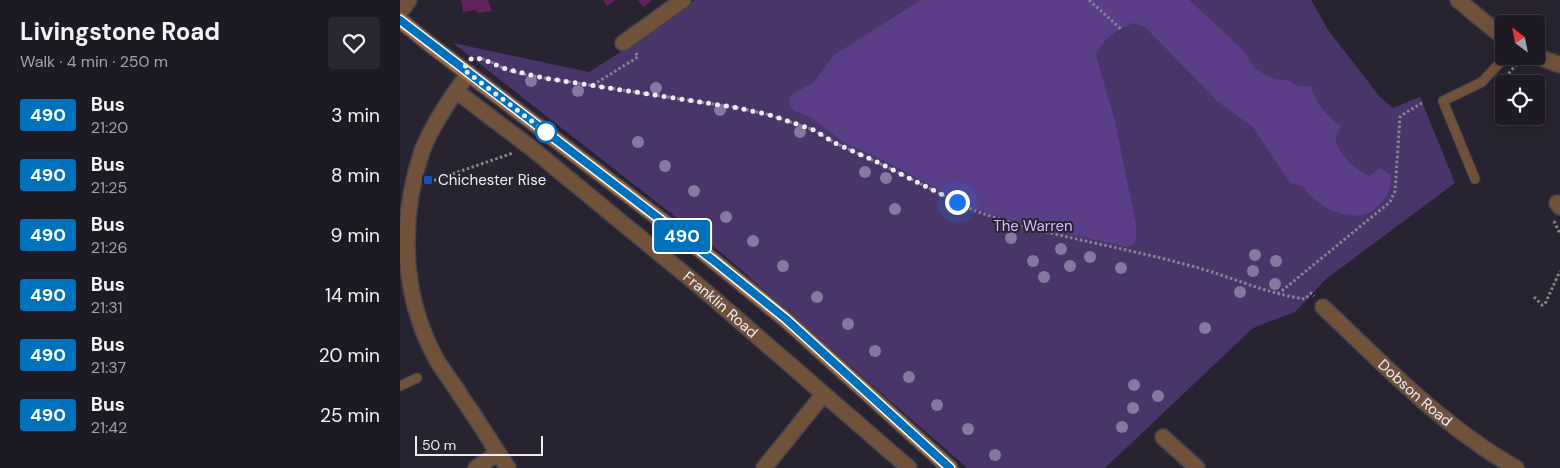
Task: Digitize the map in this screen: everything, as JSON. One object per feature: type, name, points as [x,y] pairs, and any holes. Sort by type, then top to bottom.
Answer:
[{"type":"street","points":[[400,12],[409,0]]},
{"type":"street","points":[[624,42],[683,0]]},
{"type":"street","points":[[1458,0],[1495,31]]},
{"type":"street","points":[[400,20],[699,248],[778,313],[950,468]]},
{"type":"street","points":[[1545,59],[1560,65]]},
{"type":"street","points":[[466,71],[456,91],[436,121],[422,150],[403,207],[405,289],[434,356],[508,468]]},
{"type":"street","name":"Franklin Road","points":[[456,91],[530,146],[705,291],[909,468]]},
{"type":"street","name":"Dobson Road","points":[[1323,306],[1410,389],[1458,429],[1488,451],[1516,468]]},
{"type":"street","points":[[764,468],[823,395]]},
{"type":"street","points":[[1163,437],[1197,468]]},
{"type":"street","points":[[476,468],[498,453]]},
{"type":"lane","points":[[1475,179],[1443,102],[1482,82],[1498,65]]},
{"type":"lane","points":[[400,386],[417,378]]},
{"type":"path","points":[[1089,0],[1121,28]]},
{"type":"path","points":[[593,85],[638,57],[624,42]]},
{"type":"path","points":[[466,71],[472,58],[482,59],[519,73],[739,108],[770,115],[814,130],[835,143],[973,210],[1032,228],[1194,266],[1277,294],[1305,299],[1311,293],[1323,306]]},
{"type":"path","points":[[1508,75],[1517,65]]},
{"type":"path","points":[[1277,294],[1390,202],[1395,191],[1400,117],[1422,103]]},
{"type":"path","points":[[412,181],[432,182],[530,146]]},
{"type":"path","points":[[1534,297],[1542,305],[1545,304],[1560,271]]},
{"type":"green space","name":"The Warren","points":[[695,0],[1311,0],[1328,30],[1380,97],[1393,108],[1420,97],[1455,183],[1326,279],[1295,312],[1253,328],[1105,468],[967,468],[724,255],[453,43],[589,72],[630,46]]},
{"type":"green space","points":[[921,0],[1189,0],[1242,49],[1255,68],[1275,79],[1288,80],[1298,86],[1311,87],[1323,109],[1341,126],[1336,138],[1343,155],[1365,174],[1370,176],[1379,168],[1391,175],[1389,190],[1384,200],[1375,209],[1359,215],[1350,215],[1331,210],[1315,200],[1303,186],[1290,183],[1253,127],[1217,101],[1145,27],[1134,23],[1111,35],[1102,45],[1096,56],[1114,117],[1136,224],[1134,244],[1127,247],[1032,226],[974,209],[889,163],[843,142],[810,117],[795,111],[790,106],[791,95],[814,82],[834,55]]},
{"type":"building","points":[[461,0],[488,0],[492,11],[477,13],[476,10],[463,12]]},
{"type":"building","points":[[603,0],[615,0],[607,6]]},
{"type":"building","points":[[638,0],[652,0],[643,7]]},
{"type":"bus line","name":"490","points":[[400,20],[713,260],[786,319],[950,468]]},
{"type":"place","name":"Chichester Rise","points":[[428,180]]},
{"type":"route","points":[[546,132],[463,69],[472,58],[490,61],[506,69],[544,78],[739,108],[770,115],[814,130],[835,143],[957,202]]}]
